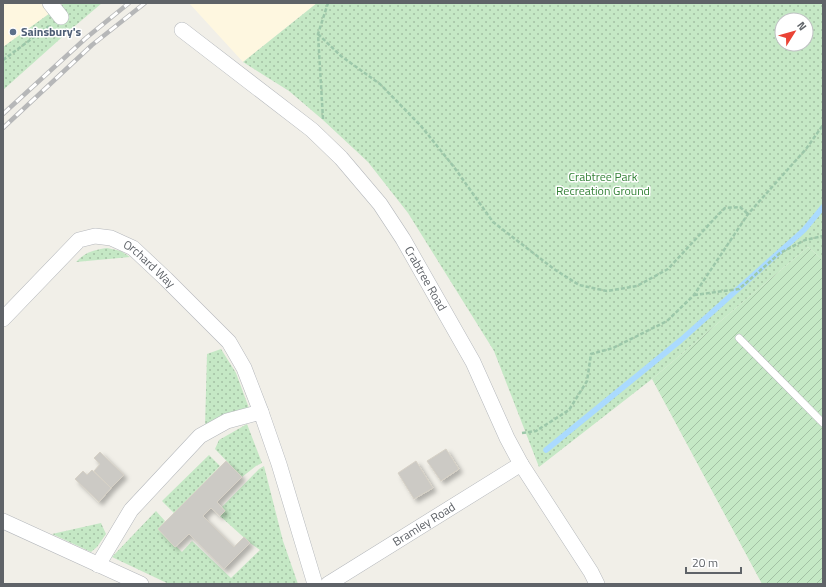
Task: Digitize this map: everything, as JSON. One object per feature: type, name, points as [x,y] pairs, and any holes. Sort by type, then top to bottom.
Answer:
[{"type":"street","points":[[50,3],[61,17]]},
{"type":"street","name":"Crabtree Road","points":[[182,30],[312,130],[341,158],[380,204],[403,239],[473,362],[520,464],[592,572],[597,584]]},
{"type":"street","name":"Orchard Way","points":[[3,319],[79,240],[95,236],[111,238],[133,248],[229,342],[244,368],[279,464],[315,584]]},
{"type":"street","points":[[98,565],[131,510],[200,436],[227,421],[261,412]]},
{"type":"street","name":"Bramley Road","points":[[328,584],[520,464]]},
{"type":"street","points":[[3,521],[141,584]]},
{"type":"lane","points":[[739,338],[823,423]]},
{"type":"path","points":[[312,130],[323,120],[318,34],[328,3]]},
{"type":"path","points":[[3,60],[61,17]]},
{"type":"path","points":[[318,34],[341,56],[380,84],[421,126],[454,167],[493,222],[542,260],[579,285],[607,291],[637,286],[668,268],[725,208],[740,206],[748,214]]},
{"type":"path","points":[[507,438],[525,432],[536,431],[569,410],[587,381],[591,354],[613,348],[667,321],[694,296],[748,214],[806,149],[823,125]]},
{"type":"path","points":[[694,296],[738,289],[780,253],[805,240],[823,236]]},
{"type":"shaded area","name":"Sainsbury's","points":[[3,3],[64,3],[3,47]]},
{"type":"shaded area","points":[[189,3],[317,3],[243,62]]},
{"type":"green space","points":[[64,3],[102,3],[3,90],[3,47]]},
{"type":"green space","name":"Crabtree Park Recreation Ground","points":[[317,3],[823,3],[823,260],[808,247],[652,379],[539,467],[494,351],[408,213],[368,162],[289,91],[243,62]]},
{"type":"green space","points":[[808,247],[823,260],[823,584],[762,584],[652,379]]},
{"type":"green space","points":[[107,248],[121,251],[130,257],[76,262],[90,252]]},
{"type":"green space","points":[[221,349],[236,373],[250,411],[205,427],[207,354]]},
{"type":"green space","points":[[247,424],[262,463],[242,477],[215,449],[219,440]]},
{"type":"green space","points":[[209,455],[220,466],[174,513],[162,501]]},
{"type":"green space","points":[[264,466],[283,541],[298,584],[169,584],[112,557],[156,511],[165,521],[158,529],[182,552],[192,541],[231,578],[260,550],[220,516],[225,511],[222,507],[259,469]]},
{"type":"green space","points":[[101,523],[106,534],[97,547],[91,552],[52,534]]},
{"type":"building","points":[[446,449],[459,469],[441,481],[427,461]]},
{"type":"building","points":[[100,452],[124,475],[111,488],[94,471],[100,464],[94,458]]},
{"type":"building","points":[[226,461],[242,477],[217,502],[225,511],[220,516],[211,508],[203,516],[234,547],[244,537],[250,543],[224,569],[189,534],[175,547],[158,529]]},
{"type":"building","points":[[416,461],[433,488],[414,499],[398,473]]},
{"type":"building","points":[[92,470],[111,488],[99,502],[75,479],[83,471],[87,475]]},
{"type":"waterway","points":[[546,450],[681,340],[804,230],[823,207]]},
{"type":"railway","points":[[3,114],[86,38],[129,3]]},
{"type":"railway","points":[[3,128],[92,45],[145,3]]},
{"type":"place","name":"Sainsbury's","points":[[13,32]]}]
